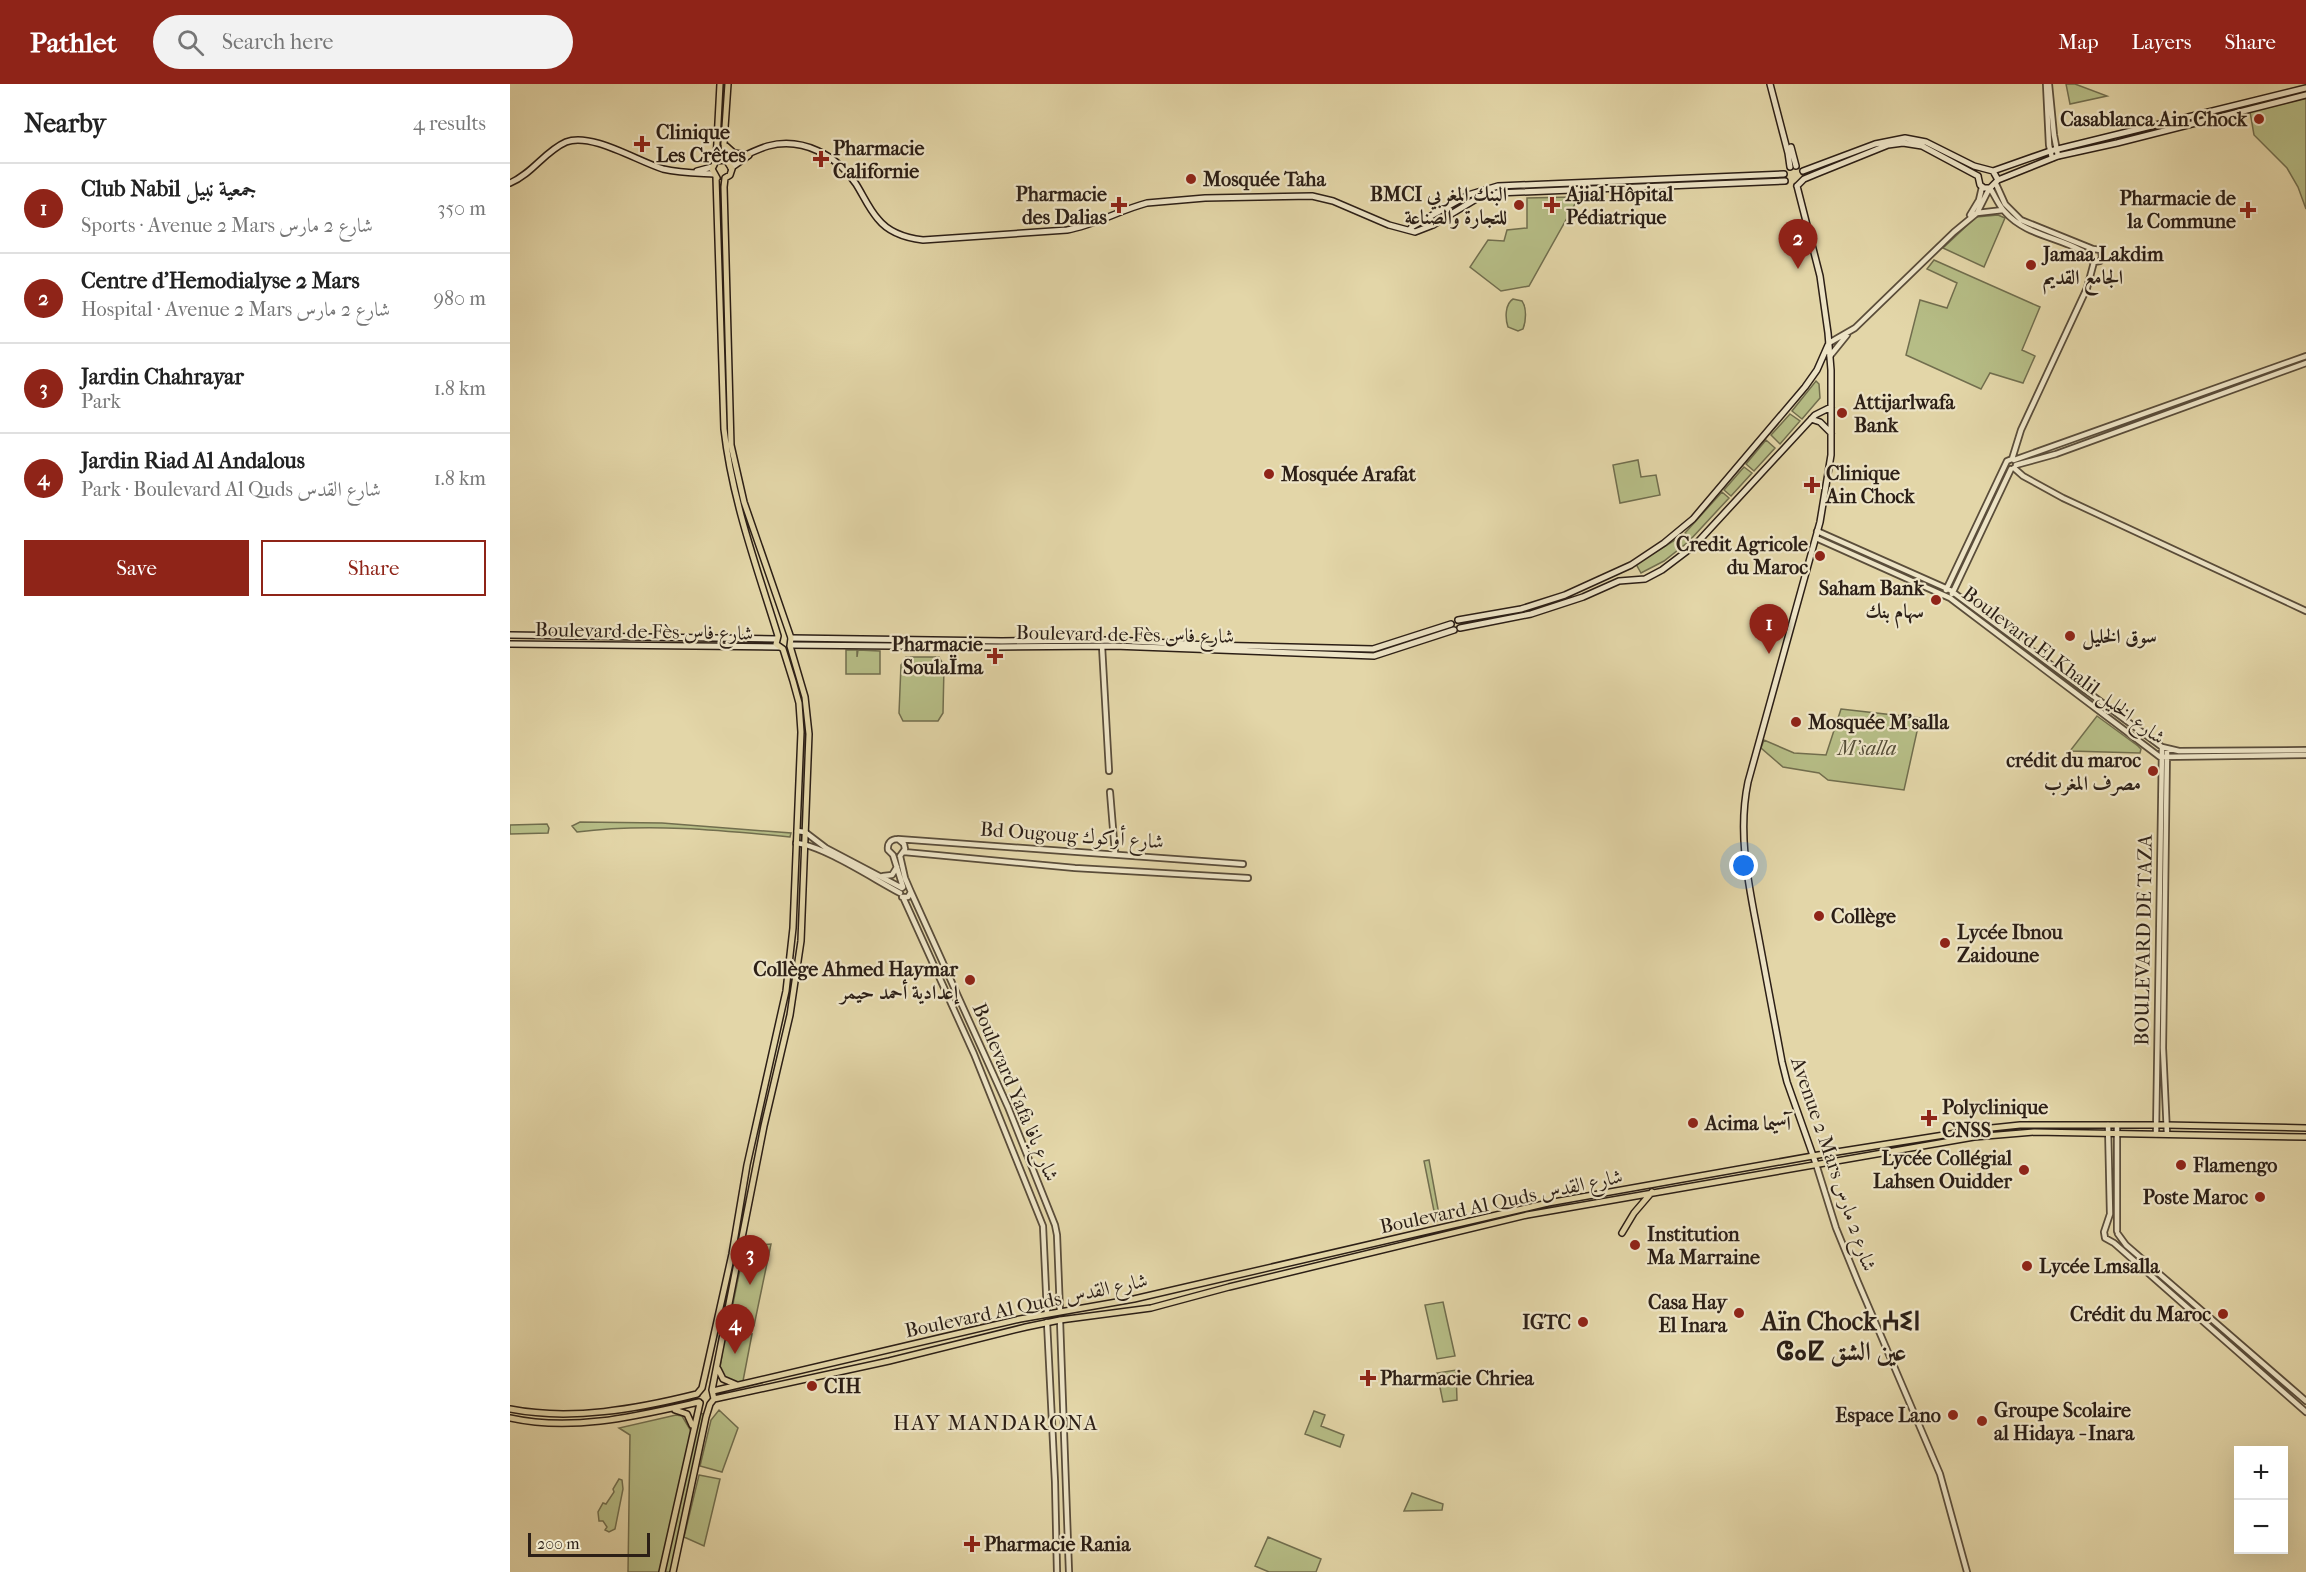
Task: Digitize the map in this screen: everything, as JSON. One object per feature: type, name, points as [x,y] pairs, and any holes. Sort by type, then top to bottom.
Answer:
[{"type":"main road","points":[[720,84],[714,164],[725,444],[737,500],[777,637],[787,644]]},
{"type":"main road","points":[[510,183],[525,175],[564,142],[581,139],[676,172],[724,178],[730,175],[724,142],[728,84]]},
{"type":"main road","points":[[1772,84],[1788,153],[1793,166],[1803,171],[1898,138],[1916,138],[1984,170],[1993,171],[2053,150],[2306,88]]},
{"type":"main road","points":[[1984,170],[1978,176],[1978,182],[1987,188],[2055,157],[2306,95]]},
{"type":"main road","points":[[724,142],[734,153],[749,155]]},
{"type":"main road","points":[[1784,177],[1789,185],[1797,186],[1804,179],[1888,145],[1903,143],[1922,146],[1978,176]]},
{"type":"main road","points":[[691,173],[714,164],[728,163],[768,146],[796,144],[825,154],[845,169],[884,225],[902,236],[923,240],[1067,230],[1093,224],[1130,207],[1148,202],[1279,196],[1312,196],[1333,201],[1389,225],[1415,232],[1426,228],[1466,203],[1497,193],[1784,177],[1793,166]]},
{"type":"main road","points":[[1803,171],[1804,179]]},
{"type":"main road","points":[[1993,171],[1997,182]]},
{"type":"main road","points":[[673,1572],[712,1402],[764,1126],[794,992],[801,941],[805,843],[808,711],[744,502],[731,445],[724,178]]},
{"type":"main road","name":"Avenue 2 Mars شارع 2 مارس","points":[[1797,186],[1820,276],[1829,343],[1831,406],[1829,471],[1816,538],[1750,777],[1743,822],[1746,872],[1782,1062],[1816,1164]]},
{"type":"main road","points":[[1451,624],[1457,629],[1461,624],[1458,620],[1521,609],[1581,590],[1631,565],[1672,537],[1693,519],[1805,387],[1829,343]]},
{"type":"main road","name":"Boulevard de Fès شارع فاس","points":[[787,644],[1102,646],[1374,656],[1457,629],[1531,614],[1583,597],[1619,581],[1645,579],[1662,570],[1695,545],[1811,419],[1831,406]]},
{"type":"main road","points":[[1811,419],[1820,422],[1831,433]]},
{"type":"main road","name":"Boulevard de Fès شارع فاس","points":[[510,644],[787,644],[1115,640],[1372,649],[1458,620]]},
{"type":"main road","points":[[510,1409],[535,1414],[607,1412],[637,1408],[697,1394],[702,1388],[732,1254],[747,1165],[786,991],[793,928],[801,714],[787,644],[782,634],[777,637]]},
{"type":"main road","name":"Boulevard de Fès شارع فاس","points":[[510,635],[777,637]]},
{"type":"main road","name":"Boulevard Al Quds شارع القدس","points":[[713,1390],[1047,1313],[1134,1299],[1548,1203],[1813,1156],[2001,1127],[2166,1125],[2306,1128]]},
{"type":"main road","name":"Boulevard Al Quds شارع القدس","points":[[699,1403],[712,1402],[1060,1320],[1150,1308],[1527,1215],[1816,1164],[2004,1133],[2306,1137]]},
{"type":"main road","points":[[1622,1233],[1634,1213],[1652,1192]]},
{"type":"main road","points":[[717,1366],[723,1379],[738,1385]]},
{"type":"main road","points":[[702,1388],[713,1390]]},
{"type":"main road","points":[[662,1572],[699,1403],[697,1394]]},
{"type":"main road","points":[[510,1418],[536,1423],[613,1421],[699,1403]]},
{"type":"main road","points":[[667,1409],[680,1410],[687,1414],[692,1422],[693,1431]]},
{"type":"street","points":[[2048,84],[2055,157]]},
{"type":"street","points":[[1997,182],[2005,204],[2021,220],[2092,249],[2099,249],[2103,254],[2100,261],[2094,262]]},
{"type":"street","points":[[1987,188],[2003,210],[2026,228],[2088,255],[2094,262]]},
{"type":"street","points":[[1977,213],[1987,188]]},
{"type":"street","points":[[1967,220],[1987,188]]},
{"type":"street","points":[[1830,356],[1849,333],[1967,220],[1977,213],[2003,210]]},
{"type":"street","points":[[2088,255],[2092,249]]},
{"type":"street","points":[[1950,598],[2013,464],[2020,430],[2087,288],[2094,262]]},
{"type":"street","points":[[1829,343],[1849,333]]},
{"type":"street","points":[[2013,464],[2306,356]]},
{"type":"street","points":[[2006,465],[2067,450],[2306,363]]},
{"type":"street","points":[[1944,595],[2007,460],[2023,476],[2063,498],[2306,612]]},
{"type":"street","name":"Boulevard El Khalil شارع الخليل","points":[[1817,531],[1947,588],[2164,748],[2306,750]]},
{"type":"street","name":"Boulevard El Khalil شارع الخليل","points":[[1816,538],[1950,598],[2163,758],[2306,755]]},
{"type":"street","points":[[1102,646],[1109,771]]},
{"type":"street","name":"BOULEVARD DE TAZA","points":[[2156,1134],[2164,748]]},
{"type":"street","points":[[2215,750],[2215,757]]},
{"type":"street","name":"BOULEVARD DE TAZA","points":[[2163,758],[2163,1048],[2167,1134]]},
{"type":"street","points":[[1110,792],[1115,853]]},
{"type":"street","points":[[797,831],[805,832],[826,848],[905,891]]},
{"type":"street","points":[[898,838],[904,844],[902,854],[893,855],[889,852],[888,844],[892,840],[898,838]]},
{"type":"street","name":"Bd Ougoug شارع أوكوك","points":[[898,838],[1243,864]]},
{"type":"street","points":[[796,843],[805,843],[905,891]]},
{"type":"street","name":"Bd Ougoug شارع أوكوك","points":[[902,854],[1075,868],[1248,878]]},
{"type":"street","name":"Boulevard Yafa شارع يافا","points":[[902,854],[905,891],[1008,1107],[1055,1225],[1060,1311]]},
{"type":"street","name":"Boulevard Yafa شارع يافا","points":[[893,855],[905,891],[998,1110],[1044,1226],[1047,1313]]},
{"type":"street","points":[[880,876],[892,875],[897,867]]},
{"type":"street","points":[[2108,1125],[2110,1214],[2104,1236],[2306,1412]]},
{"type":"street","points":[[2110,1240],[2115,1238],[2117,1233],[2117,1125]]},
{"type":"street","name":"Avenue 2 Mars شارع 2 مارس","points":[[1816,1164],[1836,1228],[1855,1276],[1940,1474],[1967,1572]]},
{"type":"street","points":[[2106,1228],[2113,1227],[2126,1245],[2306,1401]]},
{"type":"street","points":[[1060,1320],[1069,1572]]},
{"type":"street","points":[[1047,1323],[1055,1482],[1056,1572]]},
{"type":"green space","points":[[2066,84],[2075,84],[2107,96],[2070,104]]},
{"type":"green space","points":[[2306,98],[2306,209],[2298,187],[2287,168],[2254,135],[2250,112]]},
{"type":"green space","points":[[1572,197],[1576,202],[1529,286],[1501,291],[1470,267],[1488,240],[1504,241],[1507,230],[1527,228],[1527,198]]},
{"type":"green space","points":[[1998,215],[2005,218],[1984,267],[1943,248],[1976,217]]},
{"type":"green space","points":[[1934,260],[2040,307],[2022,350],[2035,356],[2023,383],[1990,373],[1981,389],[1906,355],[1920,300],[1947,308],[1957,283],[1927,269]]},
{"type":"green space","points":[[1513,299],[1522,301],[1524,304],[1523,329],[1518,331],[1508,327],[1506,320],[1507,308]]},
{"type":"green space","points":[[1816,381],[1819,384],[1820,398],[1802,419],[1792,411]]},
{"type":"green space","points":[[1790,414],[1800,421],[1780,444],[1771,435]]},
{"type":"green space","points":[[1766,440],[1775,448],[1754,471],[1746,464]]},
{"type":"green space","points":[[1638,460],[1641,477],[1656,475],[1660,495],[1620,503],[1613,465]]},
{"type":"green space","points":[[1744,467],[1752,473],[1731,496],[1724,490]]},
{"type":"green space","points":[[1722,492],[1729,498],[1690,540],[1685,533]]},
{"type":"green space","points":[[1683,535],[1688,542],[1664,561],[1641,573],[1636,564]]},
{"type":"green space","points":[[846,650],[857,650],[857,657],[858,650],[880,651],[880,674],[846,674]]},
{"type":"green space","points":[[906,657],[939,657],[944,666],[943,713],[938,721],[903,721],[899,713],[901,665]]},
{"type":"green space","name":"M'salla","points":[[1841,709],[1920,718],[1904,790],[1828,780],[1819,773],[1783,767],[1761,748],[1764,740],[1794,753],[1826,755]]},
{"type":"green space","points":[[2097,716],[2138,746],[2141,749],[2140,753],[2070,751]]},
{"type":"green space","points":[[580,822],[662,823],[791,833],[790,837],[656,828],[577,832],[572,826]]},
{"type":"green space","points":[[547,824],[548,833],[510,834],[510,825]]},
{"type":"green space","points":[[1429,1160],[1440,1220],[1436,1221],[1424,1161]]},
{"type":"green space","points":[[746,1240],[758,1245],[771,1244],[754,1326],[727,1333]]},
{"type":"green space","points":[[1443,1302],[1455,1356],[1437,1359],[1425,1305]]},
{"type":"green space","points":[[752,1334],[743,1381],[739,1383],[727,1381],[720,1368],[724,1340]]},
{"type":"green space","points":[[1456,1370],[1457,1400],[1443,1402],[1437,1373]]},
{"type":"green space","points":[[719,1410],[738,1428],[722,1472],[700,1466],[711,1420]]},
{"type":"green space","points":[[1314,1411],[1325,1415],[1321,1426],[1344,1435],[1340,1447],[1305,1434]]},
{"type":"green space","points":[[700,1413],[704,1414],[671,1572],[664,1572]]},
{"type":"green space","points":[[676,1415],[682,1416],[691,1431],[660,1572],[628,1572],[630,1435],[619,1428]]},
{"type":"green space","points":[[699,1475],[720,1479],[704,1546],[684,1537]]},
{"type":"green space","points":[[619,1479],[622,1480],[623,1489],[615,1529],[609,1532],[605,1530],[607,1527],[603,1521],[599,1521],[598,1512],[614,1492],[613,1489]]},
{"type":"green space","points":[[1412,1493],[1443,1504],[1442,1510],[1404,1511]]},
{"type":"green space","points":[[1268,1537],[1321,1559],[1316,1572],[1269,1572],[1255,1566]]},
{"type":"place","name":"Casablanca Ain Chock","points":[[2259,119]]},
{"type":"place","name":"Clinique Les Crêtes","points":[[642,144]]},
{"type":"place","name":"Pharmacie Californie","points":[[821,159]]},
{"type":"place","name":"Mosquée Taha","points":[[1191,179]]},
{"type":"place","name":"Pharmacie des Dalias","points":[[1119,205]]},
{"type":"place","name":"BMCI البنك المغربي للتجارة والصناعة","points":[[1519,205]]},
{"type":"place","name":"Ajial Hôpital Pédiatrique","points":[[1552,205]]},
{"type":"place","name":"Pharmacie de la Commune","points":[[2248,210]]},
{"type":"place","name":"Jamaa Lakdim الجامع القديم","points":[[2031,265]]},
{"type":"place","name":"Centre d'Hemodialyse 2 Mars","points":[[1798,269]]},
{"type":"place","name":"Attijarlwafa Bank","points":[[1842,413]]},
{"type":"place","name":"Mosquée Arafat","points":[[1269,474]]},
{"type":"place","name":"Clinique Ain Chock","points":[[1812,485]]},
{"type":"place","name":"Credit Agricole du Maroc","points":[[1820,556]]},
{"type":"place","name":"Saham Bank سهام بنك","points":[[1936,600]]},
{"type":"place","name":"سوق الخليل","points":[[2070,636]]},
{"type":"place","name":"Club Nabil جمعية نبيل","points":[[1769,654]]},
{"type":"place","name":"Pharmacie SoulaÏma","points":[[995,656]]},
{"type":"place","name":"Mosquée M'salla","points":[[1796,722]]},
{"type":"place","name":"crédit du maroc مصرف المغرب","points":[[2153,771]]},
{"type":"place","name":"Collège","points":[[1819,916]]},
{"type":"place","name":"Lycée Ibnou Zaidoune","points":[[1945,943]]},
{"type":"place","name":"Collège Ahmed Haymar إعدادية أحمد حيمر","points":[[970,980]]},
{"type":"place","name":"Polyclinique CNSS","points":[[1929,1118]]},
{"type":"place","name":"Acima آسيما","points":[[1693,1123]]},
{"type":"place","name":"Flamengo","points":[[2181,1165]]},
{"type":"place","name":"Lycée Collégial Lahsen Ouidder","points":[[2024,1170]]},
{"type":"place","name":"Poste Maroc","points":[[2260,1197]]},
{"type":"place","name":"Institution Ma Marraine","points":[[1635,1245]]},
{"type":"place","name":"Lycée Lmsalla","points":[[2027,1266]]},
{"type":"place","name":"Jardin Chahrayar","points":[[750,1285]]},
{"type":"place","name":"Casa Hay El Inara","points":[[1739,1313]]},
{"type":"place","name":"Crédit du Maroc","points":[[2223,1314]]},
{"type":"place","name":"IGTC","points":[[1583,1322]]},
{"type":"place","name":"Jardin Riad Al Andalous","points":[[735,1354]]},
{"type":"place","name":"Pharmacie Chriea","points":[[1368,1378]]},
{"type":"place","name":"CIH","points":[[812,1386]]},
{"type":"place","name":"Espace Lano","points":[[1953,1415]]},
{"type":"place","name":"Groupe Scolaire al Hidaya - Inara","points":[[1982,1421]]},
{"type":"place","name":"Pharmacie Rania","points":[[972,1544]]},
{"type":"district","name":"Aïn Chock ⵄⵉⵏ ⵛⴰⵇ عين الشق","points":[[1841,1336]]},
{"type":"district","name":"HAY MANDARONA","points":[[996,1423]]}]
